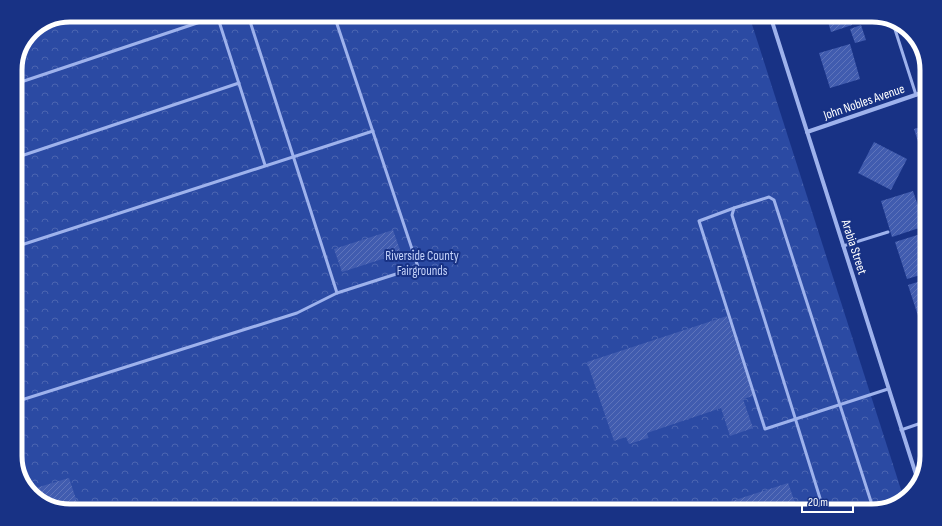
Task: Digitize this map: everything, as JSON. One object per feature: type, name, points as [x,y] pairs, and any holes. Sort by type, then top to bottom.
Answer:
[{"type":"street","name":"Arabia Street","points":[[772,22],[916,474]]},
{"type":"street","name":"John Nobles Avenue","points":[[807,132],[920,94]]},
{"type":"lane","points":[[22,82],[200,22]]},
{"type":"lane","points":[[220,22],[265,165]]},
{"type":"lane","points":[[250,22],[338,293]]},
{"type":"lane","points":[[22,400],[297,313],[338,293],[418,267],[336,22]]},
{"type":"lane","points":[[894,27],[916,95]]},
{"type":"lane","points":[[22,156],[239,83]]},
{"type":"lane","points":[[22,245],[373,131]]},
{"type":"lane","points":[[872,504],[840,404],[774,200],[769,197],[699,221],[765,429],[840,404],[888,389]]},
{"type":"lane","points":[[734,208],[732,215],[822,504]]},
{"type":"lane","points":[[843,246],[888,232]]},
{"type":"lane","points":[[901,430],[920,423]]},
{"type":"green space","name":"Riverside County Fairgrounds","points":[[70,22],[751,22],[902,493],[896,498],[878,504],[64,504],[46,498],[36,490],[28,480],[22,459],[22,67],[27,49],[32,41],[43,30],[61,23]]},
{"type":"building","points":[[828,22],[851,22],[852,25],[831,32]]},
{"type":"building","points":[[861,25],[866,40],[855,43],[850,29]]},
{"type":"building","points":[[850,44],[860,79],[830,88],[819,53]]},
{"type":"building","points":[[920,127],[920,148],[914,129]]},
{"type":"building","points":[[874,142],[907,159],[891,190],[858,173]]},
{"type":"building","points":[[913,191],[920,211],[920,228],[892,237],[881,201]]},
{"type":"building","points":[[393,230],[401,253],[342,272],[334,249]]},
{"type":"building","points":[[920,234],[920,275],[907,279],[895,242]]},
{"type":"building","points":[[920,281],[920,322],[908,285]]},
{"type":"building","points":[[727,316],[753,396],[743,399],[753,428],[730,436],[721,408],[647,433],[648,438],[629,444],[626,437],[614,441],[587,362]]},
{"type":"building","points":[[69,478],[78,504],[64,504],[46,498],[35,488]]},
{"type":"building","points":[[788,483],[796,504],[726,504]]}]
